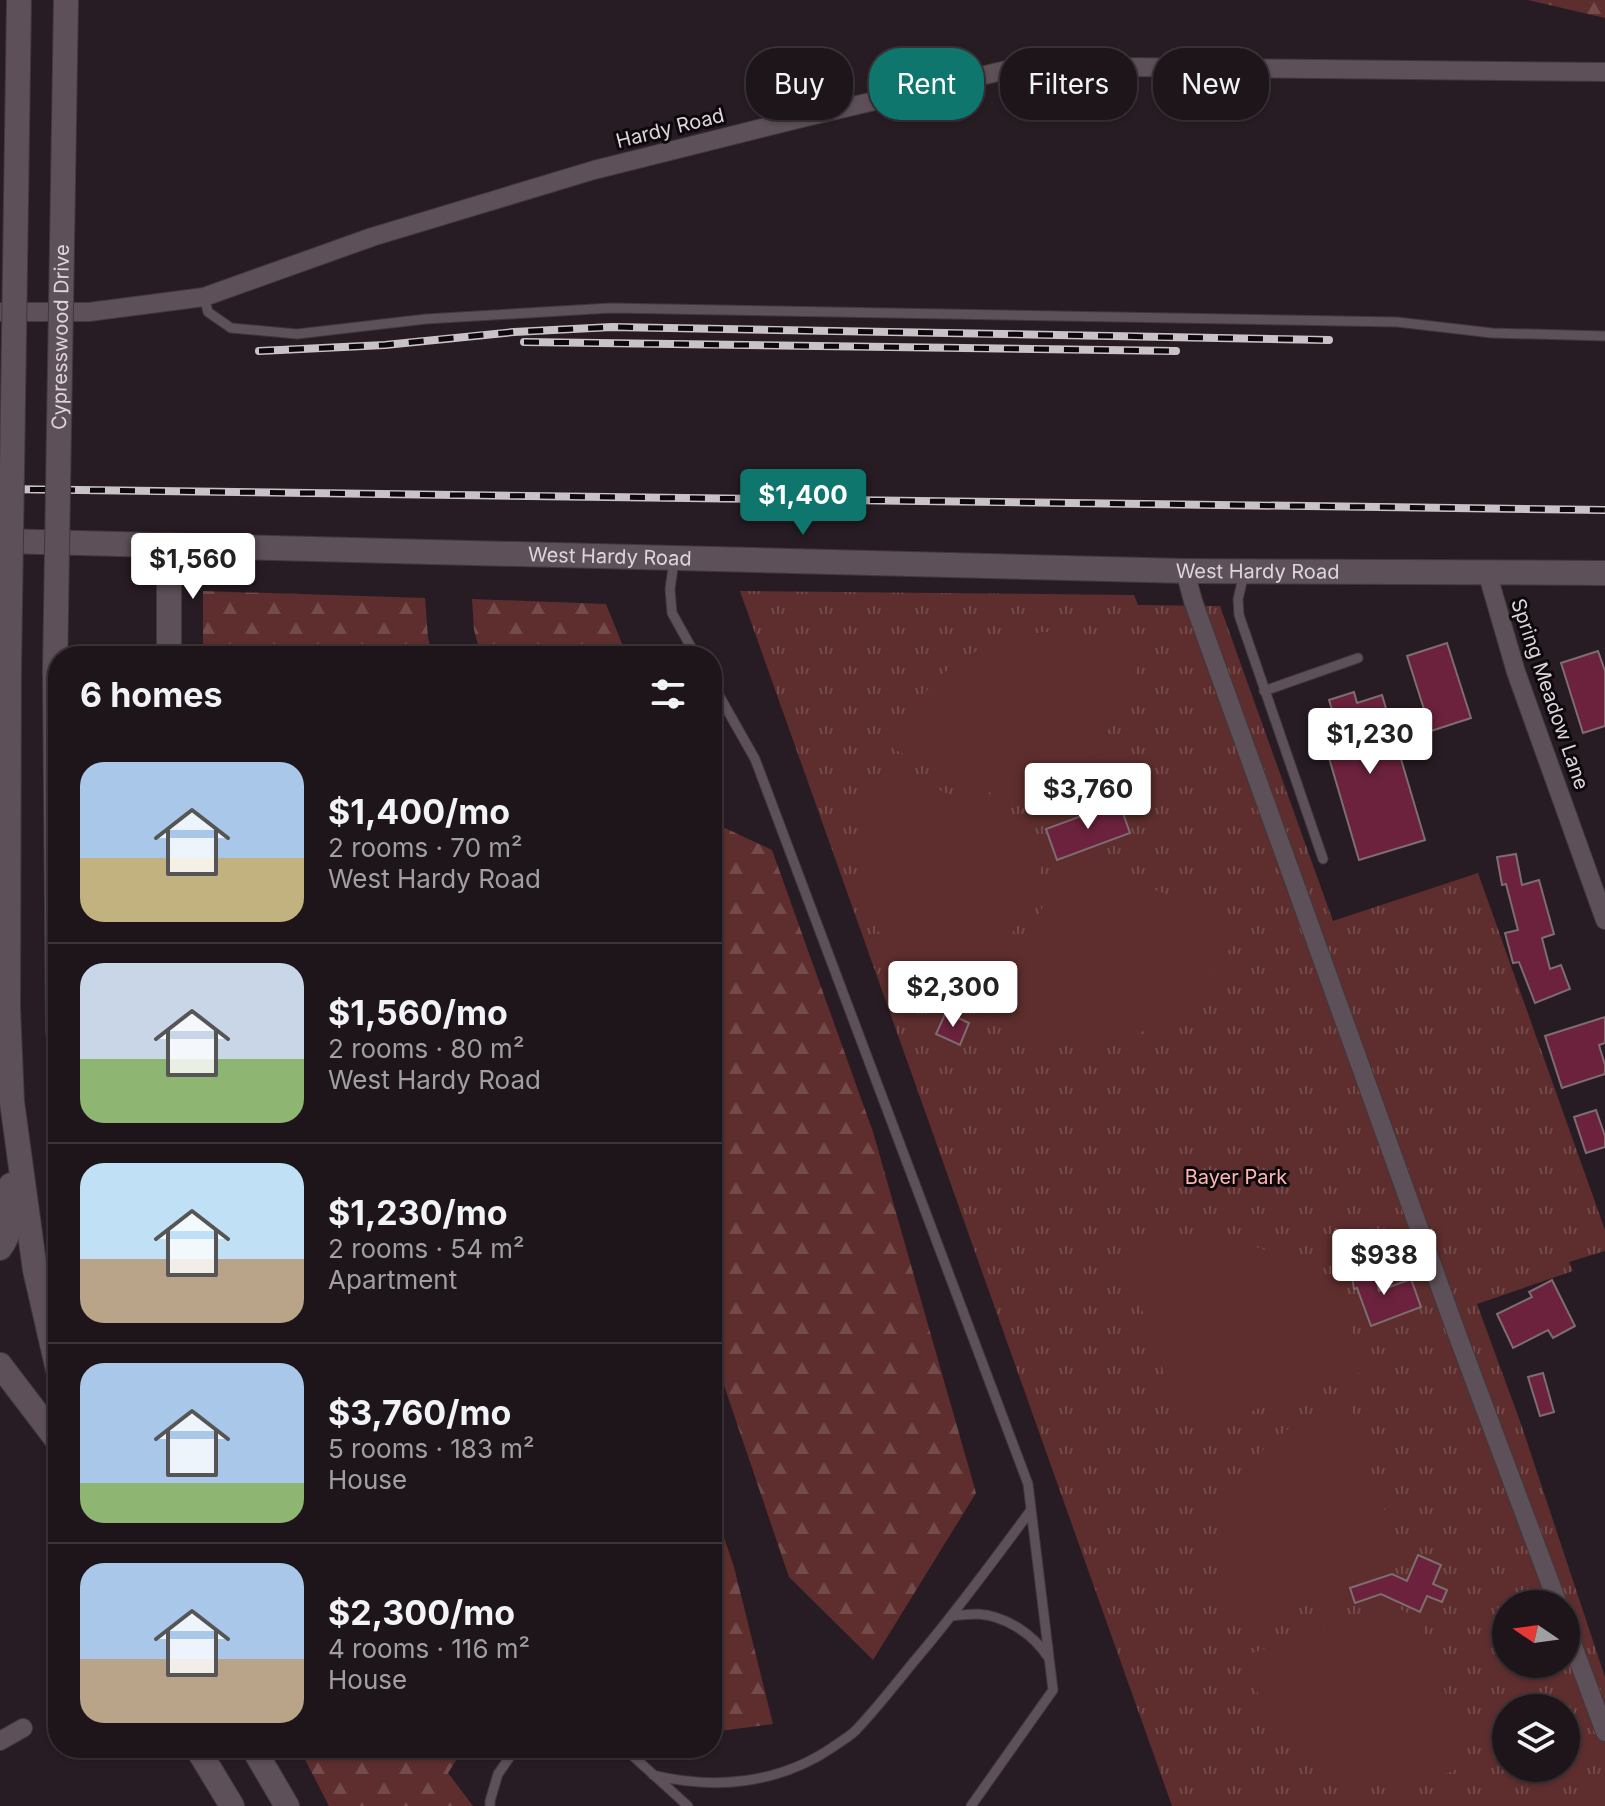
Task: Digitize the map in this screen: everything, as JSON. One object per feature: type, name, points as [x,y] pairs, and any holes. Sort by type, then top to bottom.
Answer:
[{"type":"main road","points":[[0,1248],[7,1236],[11,1217],[9,670],[19,0]]},
{"type":"main road","name":"Cypresswood Drive","points":[[55,646],[66,0]]},
{"type":"main road","name":"West Hardy Road","points":[[0,541],[1185,571],[1605,573]]},
{"type":"main road","points":[[169,545],[169,646]]},
{"type":"main road","points":[[12,1102],[35,1270],[48,1327]]},
{"type":"main road","points":[[0,1365],[48,1428]]},
{"type":"main road","points":[[203,1758],[232,1806]]},
{"type":"main road","points":[[259,1758],[287,1806]]},
{"type":"street","name":"Hardy Road","points":[[0,312],[89,312],[204,297],[372,237],[594,170],[1023,66],[1605,72]]},
{"type":"street","points":[[1185,571],[1193,601],[1359,1062],[1553,1590]]},
{"type":"street","name":"Spring Meadow Lane","points":[[1487,572],[1516,672],[1605,920]]},
{"type":"street","points":[[1580,1665],[1605,1732]]},
{"type":"street","points":[[0,1741],[23,1728]]},
{"type":"lane","points":[[204,297],[208,312],[231,328],[297,334],[426,319],[611,308],[1397,322],[1492,333],[1605,336]]},
{"type":"lane","points":[[675,558],[670,589],[672,613],[690,646]]},
{"type":"lane","points":[[1245,571],[1238,599],[1239,615],[1323,859]]},
{"type":"lane","points":[[1264,691],[1358,658]]},
{"type":"lane","points":[[722,701],[755,759],[1028,1484],[1053,1690],[971,1806]]},
{"type":"lane","points":[[653,1775],[677,1781],[727,1784],[774,1775],[817,1758],[856,1731],[952,1616],[1031,1510]]},
{"type":"lane","points":[[952,1616],[979,1614],[1006,1621],[1031,1637],[1050,1660]]},
{"type":"lane","points":[[490,1806],[498,1774],[509,1758]]},
{"type":"lane","points":[[635,1758],[688,1806]]},
{"type":"green space","points":[[1528,0],[1605,0],[1605,18]]},
{"type":"green space","points":[[203,591],[425,598],[430,646],[203,646]]},
{"type":"green space","name":"Bayer Park","points":[[740,591],[1134,595],[1138,605],[1220,606],[1333,921],[1478,873],[1605,1230],[1605,1251],[1569,1262],[1573,1271],[1477,1304],[1576,1590],[1492,1590],[1492,1678],[1580,1678],[1580,1602],[1605,1677],[1605,1806],[1172,1806]]},
{"type":"green space","points":[[472,599],[606,604],[623,646],[478,646]]},
{"type":"green space","points":[[1043,632],[1094,638],[1142,658],[1070,811],[1046,818],[893,749],[919,702],[950,668],[991,645]]},
{"type":"green space","points":[[886,765],[1038,836],[1045,860],[976,1014],[942,998],[914,977],[885,943],[866,901],[858,857],[860,834],[870,798]]},
{"type":"green space","points":[[722,827],[772,850],[873,1132],[976,1493],[873,1660],[789,1577],[722,1379]]},
{"type":"green space","points":[[1086,858],[1239,928],[1216,972],[1186,1005],[1168,1018],[1127,1038],[1105,1043],[1060,1044],[1024,1034],[990,1018],[1062,866]]},
{"type":"green space","points":[[1190,1239],[1256,1247],[1298,1268],[1327,1294],[1342,1313],[1368,1370],[1209,1426],[1178,1414],[1124,1257]]},
{"type":"green space","points":[[1350,1403],[1397,1550],[1383,1578],[1236,1628],[1221,1575],[1219,1554],[1221,1533],[1233,1493],[1256,1457],[1287,1430]]},
{"type":"green space","points":[[722,1532],[734,1567],[773,1724],[722,1731]]},
{"type":"green space","points":[[1391,1605],[1420,1619],[1470,1765],[1429,1779],[1400,1782],[1354,1777],[1332,1769],[1293,1744],[1262,1701],[1244,1656]]},
{"type":"green space","points":[[304,1758],[458,1758],[448,1773],[473,1806],[329,1806]]},
{"type":"building","points":[[1447,643],[1471,718],[1431,731],[1407,656]]},
{"type":"building","points":[[1598,651],[1605,671],[1605,726],[1583,733],[1561,663]]},
{"type":"building","points":[[1354,692],[1357,703],[1382,695],[1425,840],[1359,860],[1317,717],[1333,713],[1329,700]]},
{"type":"building","points":[[1119,802],[1130,833],[1057,860],[1046,829]]},
{"type":"building","points":[[1516,854],[1522,885],[1539,880],[1554,934],[1542,938],[1550,969],[1561,965],[1570,989],[1535,1003],[1519,962],[1513,963],[1505,933],[1518,930],[1506,884],[1502,885],[1497,857]]},
{"type":"building","points":[[946,1012],[969,1023],[960,1045],[936,1034]]},
{"type":"building","points":[[1605,1017],[1605,1043],[1599,1045],[1605,1074],[1562,1088],[1545,1036]]},
{"type":"building","points":[[1596,1110],[1605,1136],[1605,1147],[1586,1153],[1574,1117]]},
{"type":"building","points":[[1374,1266],[1379,1291],[1411,1279],[1421,1307],[1371,1326],[1357,1288],[1354,1289],[1351,1271]]},
{"type":"building","points":[[1552,1280],[1575,1326],[1553,1338],[1548,1330],[1513,1348],[1497,1314],[1532,1297],[1529,1292]]},
{"type":"building","points":[[1543,1373],[1554,1412],[1540,1416],[1528,1377]]},
{"type":"building","points":[[1418,1555],[1441,1565],[1433,1584],[1447,1590],[1442,1602],[1427,1596],[1420,1612],[1381,1594],[1355,1603],[1350,1588],[1392,1574],[1407,1581]]},
{"type":"railway","points":[[259,351],[385,345],[514,332],[612,327],[1329,340]]},
{"type":"railway","points":[[524,342],[1176,351]]},
{"type":"railway","points":[[0,489],[1605,510]]}]
